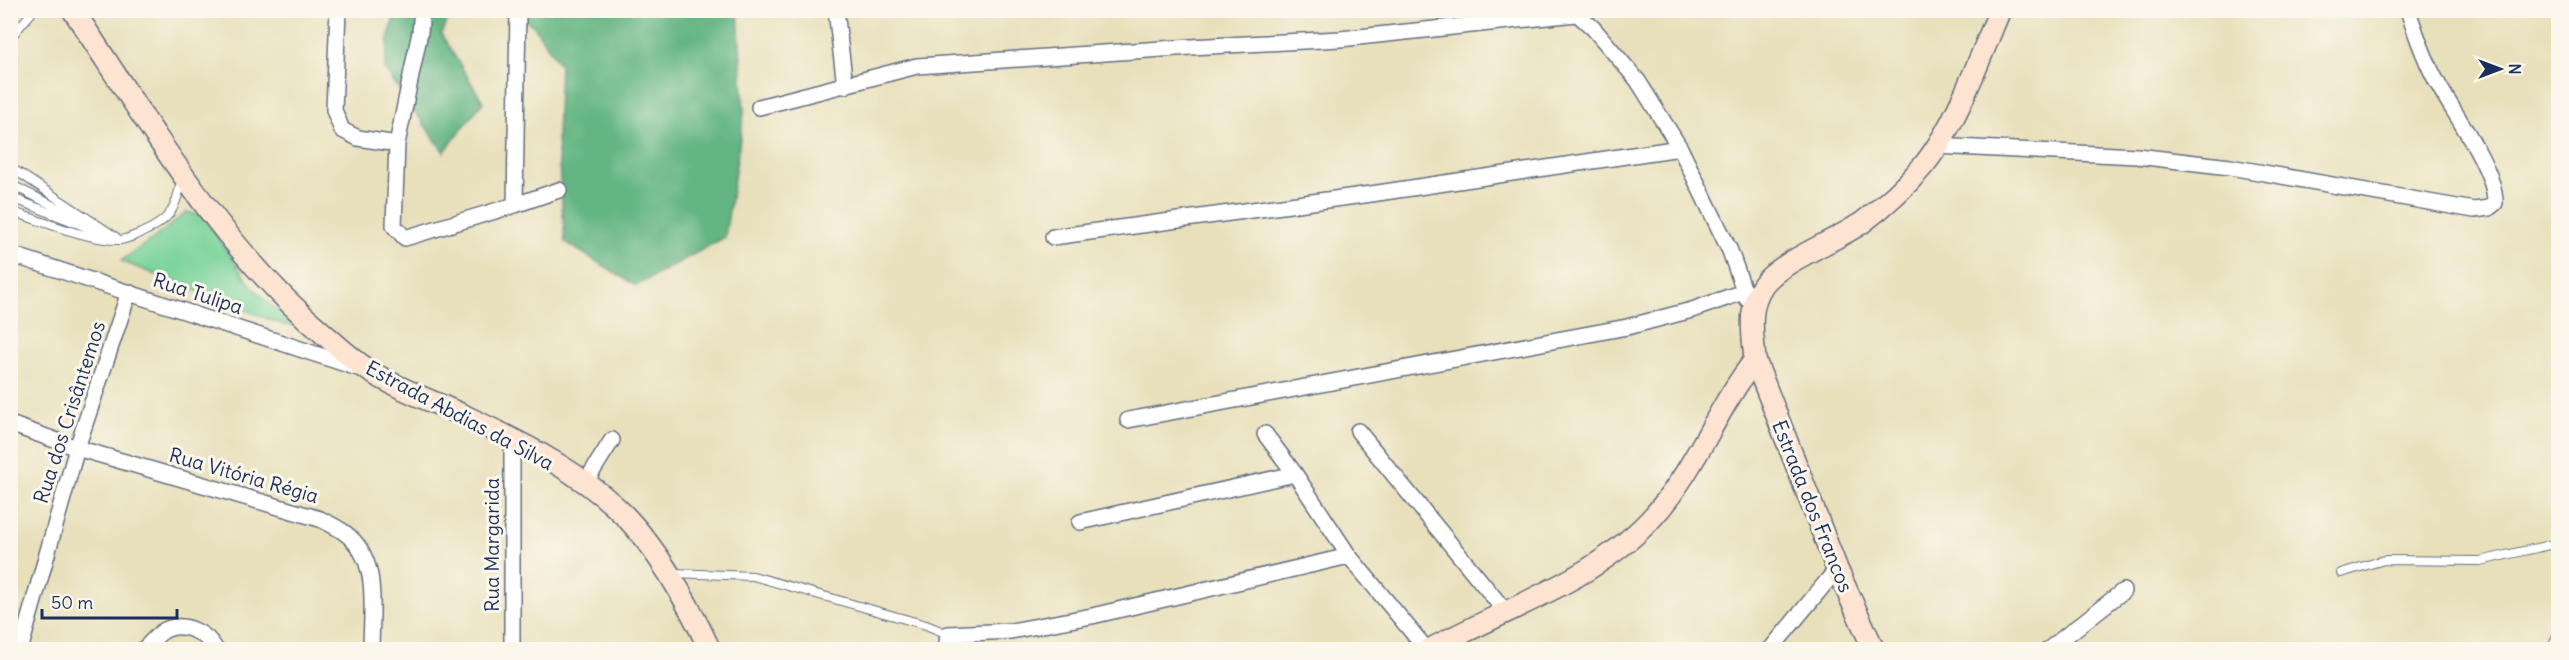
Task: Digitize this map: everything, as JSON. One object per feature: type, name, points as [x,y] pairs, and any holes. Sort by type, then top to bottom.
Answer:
[{"type":"street","name":"Estrada Abdias da Silva","points":[[74,10],[183,173],[265,280],[284,300],[372,373],[512,440],[585,483],[624,516],[650,545],[710,650]]},
{"type":"street","points":[[338,10],[334,110],[342,130],[358,138],[397,144]]},
{"type":"street","points":[[422,10],[420,32],[397,144],[394,226],[405,238],[424,234],[559,190]]},
{"type":"street","points":[[515,205],[518,10]]},
{"type":"street","points":[[836,10],[845,86]]},
{"type":"street","name":"Estrada dos Francos","points":[[1874,650],[1837,569],[1755,360],[1751,317],[1763,285],[1779,270],[1863,222],[1924,165],[1949,125],[2000,10]]},
{"type":"street","points":[[1936,146],[2137,156],[2218,165],[2474,210],[2489,208],[2495,203],[2495,191],[2489,174],[2436,82],[2408,10]]},
{"type":"street","points":[[759,107],[917,66],[1340,39],[1575,12],[1593,28],[1638,81],[1680,148],[1730,251],[1746,291],[1751,317]]},
{"type":"street","points":[[1053,237],[1371,194],[1680,148]]},
{"type":"street","name":"Rua Tulipa","points":[[10,254],[372,373]]},
{"type":"street","points":[[1128,420],[1627,327],[1692,310],[1746,291]]},
{"type":"street","name":"Rua dos Crisântemos","points":[[20,650],[76,448],[129,292]]},
{"type":"street","points":[[1265,434],[1295,474],[1349,556],[1428,650],[1582,573],[1618,548],[1649,520],[1679,484],[1730,394],[1755,360]]},
{"type":"street","name":"Rua Vitória Régia","points":[[10,424],[76,448],[320,519],[345,533],[362,551],[371,574],[370,650]]},
{"type":"street","points":[[1358,431],[1505,611]]},
{"type":"street","name":"Rua Margarida","points":[[512,440],[512,650]]},
{"type":"street","points":[[585,483],[612,440]]},
{"type":"street","points":[[1080,522],[1295,474]]},
{"type":"street","points":[[947,642],[1092,616],[1349,556]]},
{"type":"street","points":[[1770,650],[1837,569]]},
{"type":"street","points":[[2048,650],[2123,591]]},
{"type":"street","points":[[143,650],[164,630],[176,627],[190,628],[204,635],[216,650]]},
{"type":"lane","points":[[10,38],[34,10]]},
{"type":"lane","points":[[10,167],[120,240]]},
{"type":"lane","points":[[10,210],[81,233],[120,240],[159,225],[172,213],[178,198],[183,173]]},
{"type":"lane","points":[[10,184],[120,240]]},
{"type":"lane","points":[[10,197],[120,240]]},
{"type":"lane","points":[[2341,573],[2384,560],[2480,561],[2559,543]]},
{"type":"lane","points":[[668,573],[753,576],[926,625],[947,642]]},
{"type":"lane","points":[[2551,650],[2559,633]]},
{"type":"green space","points":[[396,11],[452,11],[441,34],[483,102],[444,152],[385,70],[388,40]]},
{"type":"green space","points":[[510,11],[738,11],[744,113],[725,237],[636,286],[565,242],[557,138],[560,65],[533,25]]},
{"type":"green space","points":[[187,212],[204,217],[252,287],[272,306],[292,319],[292,325],[284,325],[121,261]]}]
